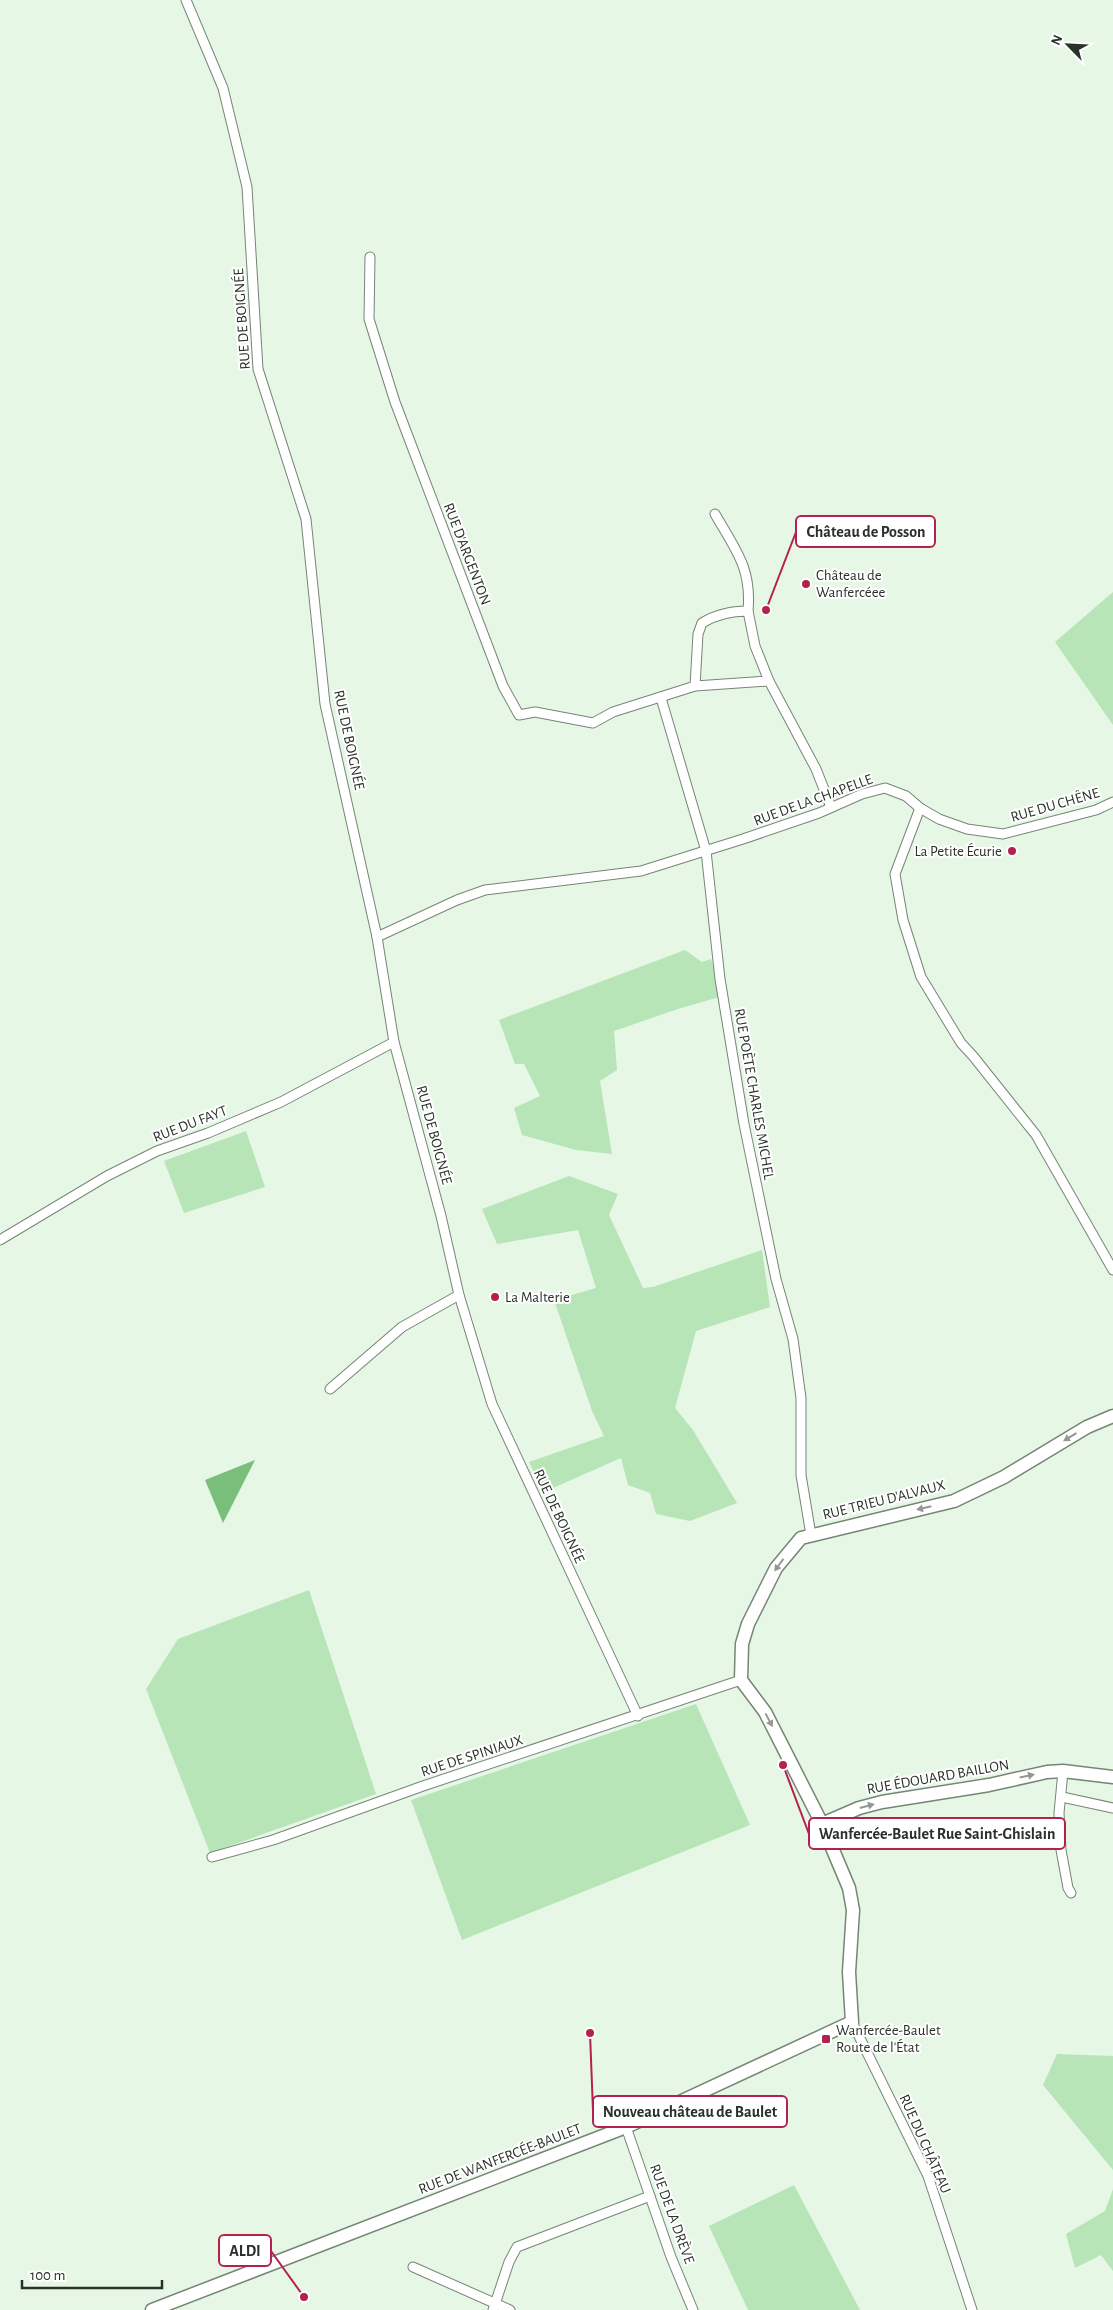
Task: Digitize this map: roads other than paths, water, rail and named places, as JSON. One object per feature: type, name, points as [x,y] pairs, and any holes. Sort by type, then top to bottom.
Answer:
[{"type":"main road","name":"RUE TRIEU D'ALVAUX","points":[[741,1680],[742,1644],[758,1602],[776,1568],[801,1538],[954,1501],[1004,1477],[1087,1427],[1113,1416]]},
{"type":"main road","points":[[741,1680],[764,1712],[822,1824],[839,1862],[852,1900],[850,1972],[852,2022]]},
{"type":"main road","name":"RUE ÉDOUARD BAILLON","points":[[822,1824],[859,1808],[900,1798],[962,1790],[1047,1772],[1063,1771],[1113,1777]]},
{"type":"main road","name":"RUE DE WANFERCÉE-BAULET","points":[[152,2310],[626,2127],[852,2022]]},
{"type":"street","name":"RUE DE BOIGNÉE","points":[[186,0],[223,88],[247,187],[258,369],[306,519],[325,704],[377,937],[394,1042],[441,1216],[459,1295],[492,1404],[638,1716]]},
{"type":"street","name":"RUE D'ARGENTON","points":[[370,257],[369,319],[396,402],[502,686],[519,715],[535,712],[593,723],[613,712],[661,698]]},
{"type":"street","points":[[715,514],[744,565],[750,591],[748,611],[755,646],[769,681],[816,769],[831,807]]},
{"type":"street","points":[[695,686],[698,634],[702,623],[728,614],[748,611]]},
{"type":"street","points":[[661,698],[695,686],[769,681]]},
{"type":"street","name":"RUE POÈTE CHARLES MICHEL","points":[[661,698],[706,851],[720,979],[744,1124],[776,1280],[793,1339],[801,1398],[801,1475],[811,1535]]},
{"type":"street","name":"RUE DE LA CHAPELLE","points":[[377,937],[457,900],[485,890],[641,871],[819,813],[862,794],[885,788],[906,796],[920,808]]},
{"type":"street","name":"RUE DU CHÊNE","points":[[920,808],[939,819],[967,829],[1004,834],[1096,810],[1113,802]]},
{"type":"street","points":[[920,808],[895,874],[903,920],[921,977],[961,1043],[1036,1135],[1113,1270]]},
{"type":"street","name":"RUE DU FAYT","points":[[0,1240],[107,1176],[156,1150],[208,1133],[282,1102],[394,1042]]},
{"type":"street","points":[[330,1389],[402,1327],[459,1295]]},
{"type":"street","name":"RUE DE SPINIAUX","points":[[212,1857],[273,1840],[423,1786],[638,1716],[741,1680]]},
{"type":"street","points":[[1063,1771],[1059,1813],[1061,1850],[1068,1888],[1071,1894]]},
{"type":"street","points":[[1062,1797],[1113,1808]]},
{"type":"street","name":"RUE DU CHÂTEAU","points":[[852,2022],[928,2176],[972,2310]]},
{"type":"street","name":"RUE DE LA DRÈVE","points":[[626,2127],[693,2310]]},
{"type":"street","points":[[494,2307],[508,2262],[517,2247],[650,2196]]},
{"type":"street","points":[[414,2267],[494,2307],[510,2310]]},
{"type":"place","name":"Château de Wanfercéee","points":[[806,584]]},
{"type":"place","name":"Château de Posson","points":[[766,610]]},
{"type":"place","name":"La Petite Écurie","points":[[1012,851]]},
{"type":"place","name":"La Malterie","points":[[495,1297]]},
{"type":"place","name":"Wanfercée-Baulet Rue Saint-Ghislain","points":[[783,1765]]},
{"type":"place","name":"Nouveau château de Baulet","points":[[590,2033]]},
{"type":"place","name":"Wanfercée-Baulet Route de l'État","points":[[826,2039]]},
{"type":"place","name":"ALDI","points":[[304,2297]]}]
